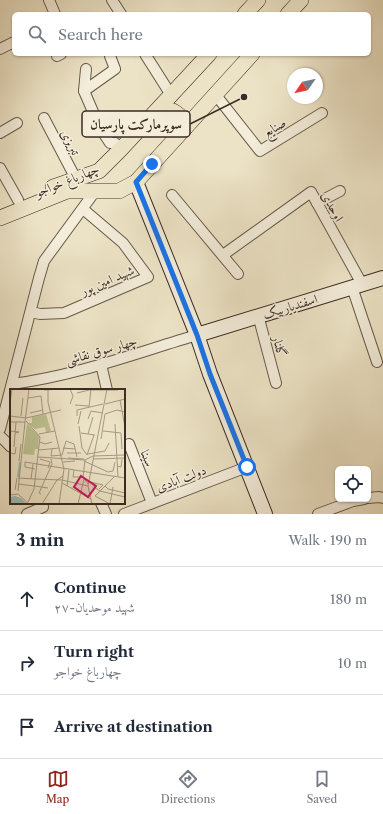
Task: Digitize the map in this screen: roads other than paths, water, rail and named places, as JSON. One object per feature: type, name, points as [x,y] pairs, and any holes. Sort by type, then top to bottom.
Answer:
[{"type":"main road","points":[[247,12],[258,0]]},
{"type":"main road","points":[[290,12],[301,0]]},
{"type":"main road","name":"چهارباغ خواجو","points":[[0,208],[31,194],[99,170],[158,110],[207,56]]},
{"type":"main road","name":"چهارباغ خواجو","points":[[0,218],[67,190],[120,191],[136,182],[250,56]]},
{"type":"main road","points":[[158,110],[167,109],[177,113],[182,119],[185,128]]},
{"type":"main road","points":[[99,170],[97,182],[101,190]]},
{"type":"main road","points":[[136,182],[197,335],[210,374],[265,514]]},
{"type":"main road","name":"اسفندیاربیک","points":[[197,335],[258,315],[383,278]]},
{"type":"street","points":[[49,0],[54,12]]},
{"type":"street","points":[[112,0],[119,12]]},
{"type":"street","points":[[1,46],[12,43]]},
{"type":"street","points":[[84,91],[116,69],[110,56]]},
{"type":"street","points":[[146,56],[171,95]]},
{"type":"street","points":[[86,69],[84,91],[100,119],[110,143],[115,143],[121,149]]},
{"type":"street","name":"صنایع","points":[[215,94],[260,151],[322,113]]},
{"type":"street","name":"تبریزی","points":[[44,118],[76,179]]},
{"type":"street","points":[[0,133],[17,123]]},
{"type":"street","points":[[0,168],[18,200]]},
{"type":"street","points":[[11,389],[44,261],[83,209],[101,190]]},
{"type":"street","points":[[317,203],[340,191]]},
{"type":"street","name":"اوحدی","points":[[223,255],[311,192],[357,286],[377,362]]},
{"type":"street","points":[[172,195],[238,274]]},
{"type":"street","name":"شهید امین پور","points":[[31,312],[40,314],[64,313],[148,277],[123,243],[83,209]]},
{"type":"street","name":"گلنار","points":[[258,315],[276,383]]},
{"type":"street","name":"چهار سوق نقاشی","points":[[12,384],[35,381],[102,364],[197,335]]},
{"type":"street","points":[[102,364],[107,389]]},
{"type":"street","points":[[10,392],[0,434],[10,446]]},
{"type":"street","name":"سینا","points":[[129,444],[152,503]]},
{"type":"street","name":"دولت آبادی","points":[[128,513],[247,467]]},
{"type":"street","points":[[371,498],[383,498]]},
{"type":"street","points":[[318,514],[350,502]]},
{"type":"street","points":[[101,504],[106,514]]},
{"type":"street","points":[[27,514],[44,508]]},
{"type":"place","name":"سوپرمارکت پارسیان","points":[[244,97]]}]
